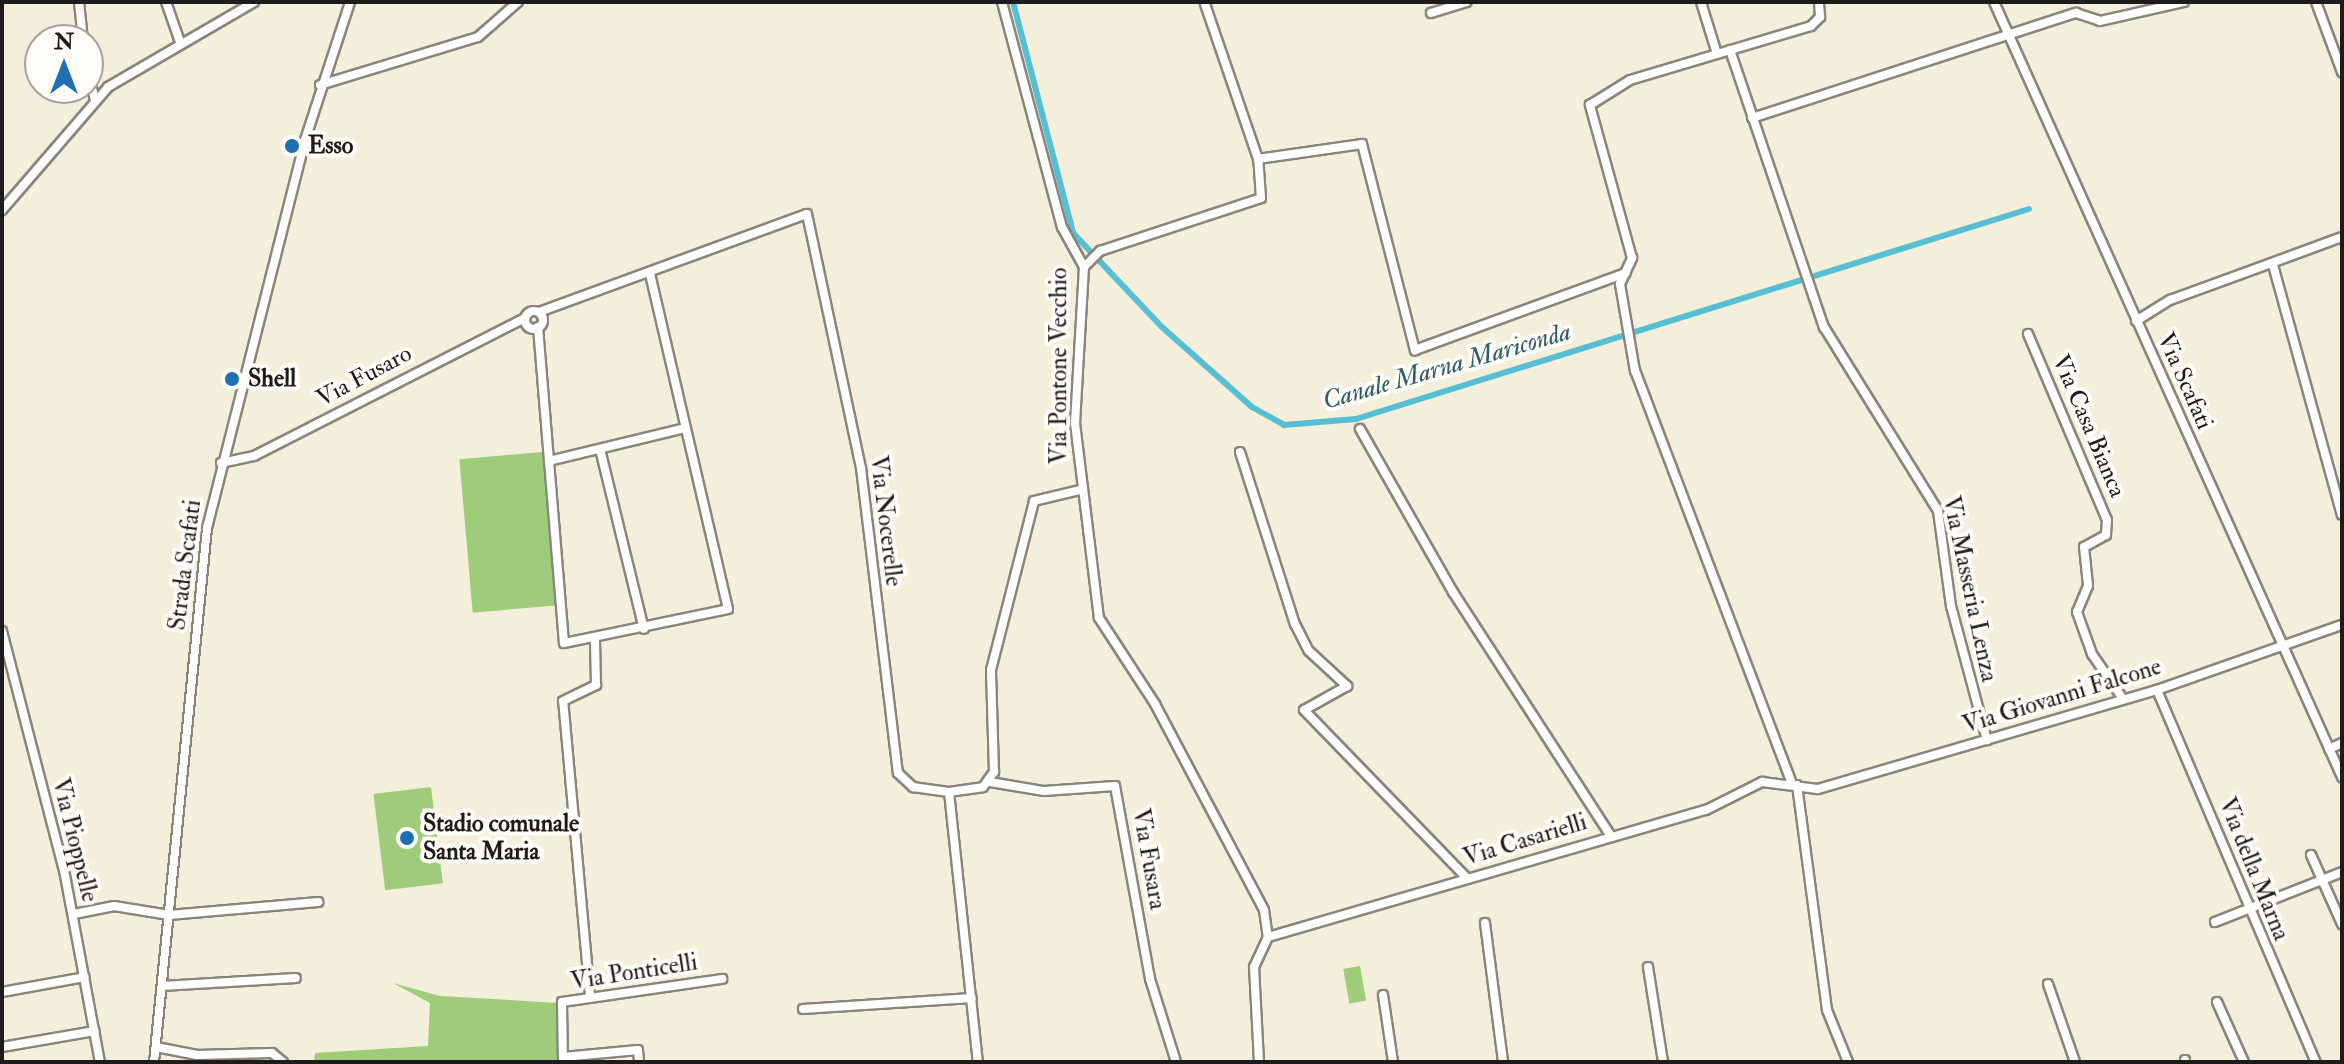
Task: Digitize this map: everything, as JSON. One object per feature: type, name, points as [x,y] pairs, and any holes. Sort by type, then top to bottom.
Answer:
[{"type":"street","points":[[79,2],[81,24]]},
{"type":"street","points":[[166,2],[180,42]]},
{"type":"street","points":[[104,95],[180,42],[254,2]]},
{"type":"street","name":"Strada Scafati","points":[[154,1062],[207,528],[221,463],[320,85],[350,2]]},
{"type":"street","points":[[320,85],[478,37],[518,2]]},
{"type":"street","name":"Via Pontone Vecchio","points":[[1002,2],[1062,227],[1086,265],[1075,423],[1080,490],[1099,618],[1155,704],[1264,910],[1268,937]]},
{"type":"street","points":[[1431,13],[1466,2]]},
{"type":"street","points":[[1701,2],[1717,54]]},
{"type":"street","points":[[1819,2],[1820,17],[1811,26],[1630,80],[1590,105],[1632,258],[1620,284],[1631,324],[1635,371],[1794,783],[1827,1010],[1848,1062]]},
{"type":"street","name":"Via Scafati","points":[[1994,2],[2342,777]]},
{"type":"street","points":[[1752,118],[2007,32],[2076,13],[2100,21],[2184,2]]},
{"type":"street","points":[[2316,2],[2342,72]]},
{"type":"street","points":[[1086,265],[1100,251],[1261,198],[1258,159],[1205,4]]},
{"type":"street","name":"Via Masseria Lenza","points":[[1730,50],[1832,341],[1931,493],[1987,740]]},
{"type":"street","points":[[2,210],[92,104]]},
{"type":"street","points":[[1258,159],[1362,144],[1415,350],[1626,272]]},
{"type":"street","name":"Via Fusaro","points":[[221,463],[241,462],[539,312],[650,273],[754,229],[803,214],[808,219]]},
{"type":"street","name":"Via Nocerelle","points":[[808,219],[861,468],[898,773],[913,787],[949,792],[990,782]]},
{"type":"street","points":[[2136,321],[2170,300],[2273,265],[2342,237]]},
{"type":"street","points":[[2273,265],[2342,515]]},
{"type":"street","points":[[539,312],[562,641],[595,640],[728,609],[650,273]]},
{"type":"street","points":[[525,318],[538,327]]},
{"type":"street","name":"Via Casa Bianca","points":[[2028,334],[2107,520],[2106,535],[2084,547],[2088,586],[2077,612],[2092,654],[2123,699]]},
{"type":"street","points":[[549,461],[685,428]]},
{"type":"street","points":[[1360,429],[1453,592],[1610,835]]},
{"type":"street","points":[[600,449],[644,629]]},
{"type":"street","points":[[1240,452],[1295,624],[1309,651],[1347,686],[1304,710],[1468,879]]},
{"type":"street","points":[[990,782],[991,670],[1034,501],[1080,490]]},
{"type":"street","name":"Via Giovanni Falcone","points":[[1794,783],[1818,789],[2157,690],[2342,625]]},
{"type":"street","name":"Via Pioppelle","points":[[2,631],[74,914],[100,1062]]},
{"type":"street","points":[[590,996],[563,701],[596,685],[595,640]]},
{"type":"street","name":"Via della Marna","points":[[2157,690],[2316,1062]]},
{"type":"street","points":[[2329,749],[2342,743]]},
{"type":"street","name":"Via Fusara","points":[[990,782],[1044,791],[1115,786],[1150,979],[1176,1062]]},
{"type":"street","name":"Via Casarielli","points":[[1268,937],[1727,803],[1762,782],[1794,783]]},
{"type":"street","points":[[949,792],[978,1062]]},
{"type":"street","points":[[2311,855],[2342,924]]},
{"type":"street","points":[[2215,922],[2342,872]]},
{"type":"street","points":[[74,914],[114,906],[169,915],[318,902]]},
{"type":"street","points":[[1485,923],[1503,1062]]},
{"type":"street","points":[[1259,1062],[1254,967],[1268,937]]},
{"type":"street","points":[[1648,967],[1663,1062]]},
{"type":"street","points":[[2,992],[85,977]]},
{"type":"street","points":[[162,986],[296,978]]},
{"type":"street","name":"Via Ponticelli","points":[[563,1060],[562,1002],[722,979]]},
{"type":"street","points":[[2048,984],[2075,1062]]},
{"type":"street","points":[[1383,995],[1393,1062]]},
{"type":"street","points":[[803,1009],[972,998]]},
{"type":"street","points":[[2217,1002],[2244,1062]]},
{"type":"street","points":[[2,1047],[95,1031]]},
{"type":"street","points":[[156,1047],[197,1055],[276,1053],[283,1062]]},
{"type":"street","points":[[563,1060],[638,1050],[639,1062]]},
{"type":"green space","points":[[542,452],[555,605],[473,613],[459,459]]},
{"type":"green space","name":"Stadio comunale Santa Maria","points":[[431,787],[443,883],[385,890],[373,794]]},
{"type":"green space","points":[[1360,966],[1366,1000],[1349,1003],[1343,969]]},
{"type":"green space","points":[[393,983],[440,996],[559,1003],[562,1062],[314,1062],[315,1053],[428,1046],[430,1003]]},
{"type":"waterway","name":"Canale Marna Mariconda","points":[[1013,2],[1073,233],[1162,327],[1252,407],[1284,425],[1356,419],[2029,209]]},
{"type":"place","name":"Esso","points":[[292,146]]},
{"type":"place","name":"Shell","points":[[232,379]]},
{"type":"place","name":"Stadio comunale Santa Maria","points":[[407,838]]}]
